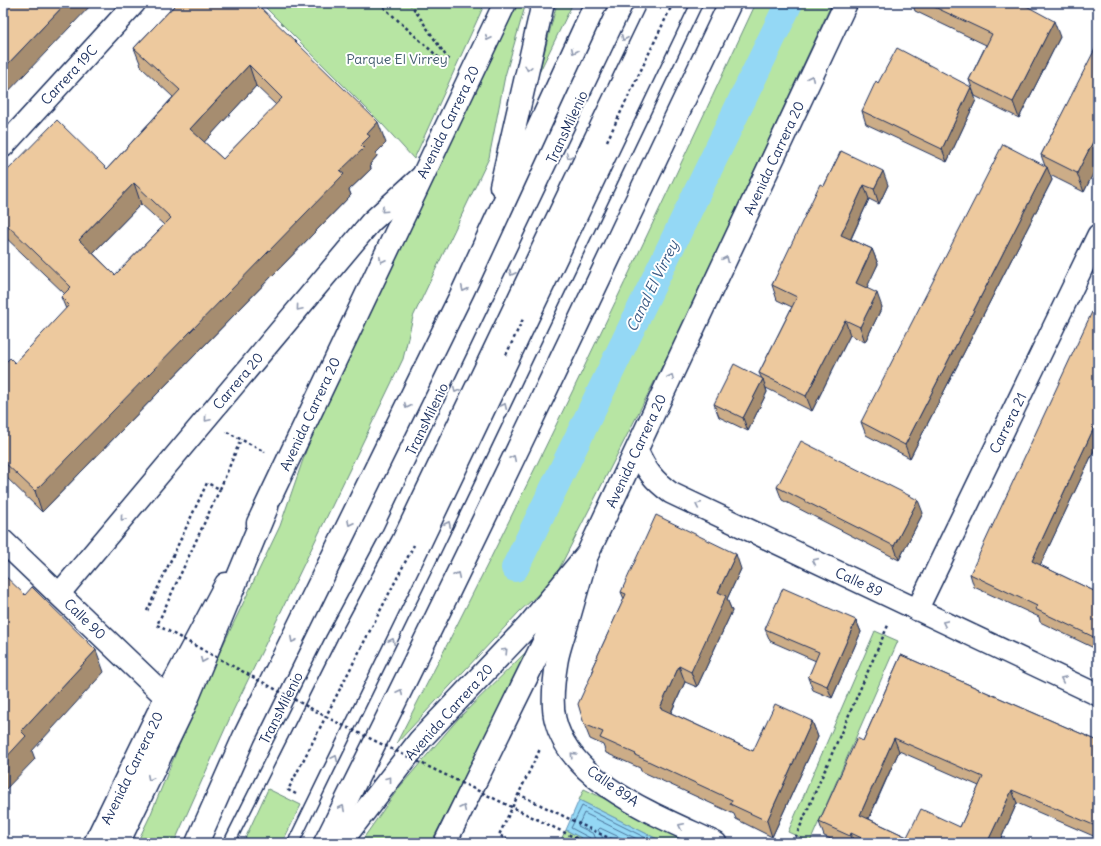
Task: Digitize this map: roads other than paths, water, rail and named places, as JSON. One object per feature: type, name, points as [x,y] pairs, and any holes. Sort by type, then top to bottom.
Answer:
[{"type":"main road","name":"Avenida Carrera 20","points":[[95,843],[166,697],[267,507],[505,3]]},
{"type":"main road","points":[[492,228],[543,3]]},
{"type":"main road","points":[[197,843],[244,737],[492,228],[596,3]]},
{"type":"main road","points":[[325,843],[422,648],[562,358],[730,3]]},
{"type":"main road","name":"Avenida Carrera 20","points":[[340,843],[420,740],[529,625],[588,553],[846,3]]},
{"type":"main road","points":[[118,843],[184,707],[267,507]]},
{"type":"main road","name":"Calle 90","points":[[3,541],[166,697]]},
{"type":"main road","points":[[445,843],[588,553]]},
{"type":"street","name":"Carrera 19C","points":[[3,147],[135,3]]},
{"type":"street","name":"Carrera 20","points":[[58,594],[206,421],[372,222],[423,174]]},
{"type":"street","name":"Carrera 21","points":[[917,610],[1098,235]]},
{"type":"street","name":"Calle 89","points":[[637,450],[645,468],[656,482],[671,493],[1098,695]]},
{"type":"street","name":"Calle 89A","points":[[588,553],[557,661],[554,688],[555,718],[561,735],[569,750],[590,773],[613,790],[642,807],[716,843]]},
{"type":"lane","name":"TransMilenio","points":[[229,843],[332,637],[387,534],[641,3]]},
{"type":"lane","points":[[293,843],[431,560],[697,3]]},
{"type":"water","points":[[579,800],[665,843],[591,843],[566,830]]},
{"type":"waterway","name":"Canal El Virrey","points":[[515,568],[789,3]]},
{"type":"park label","name":"Parque El Virrey","points":[[397,59]]}]
